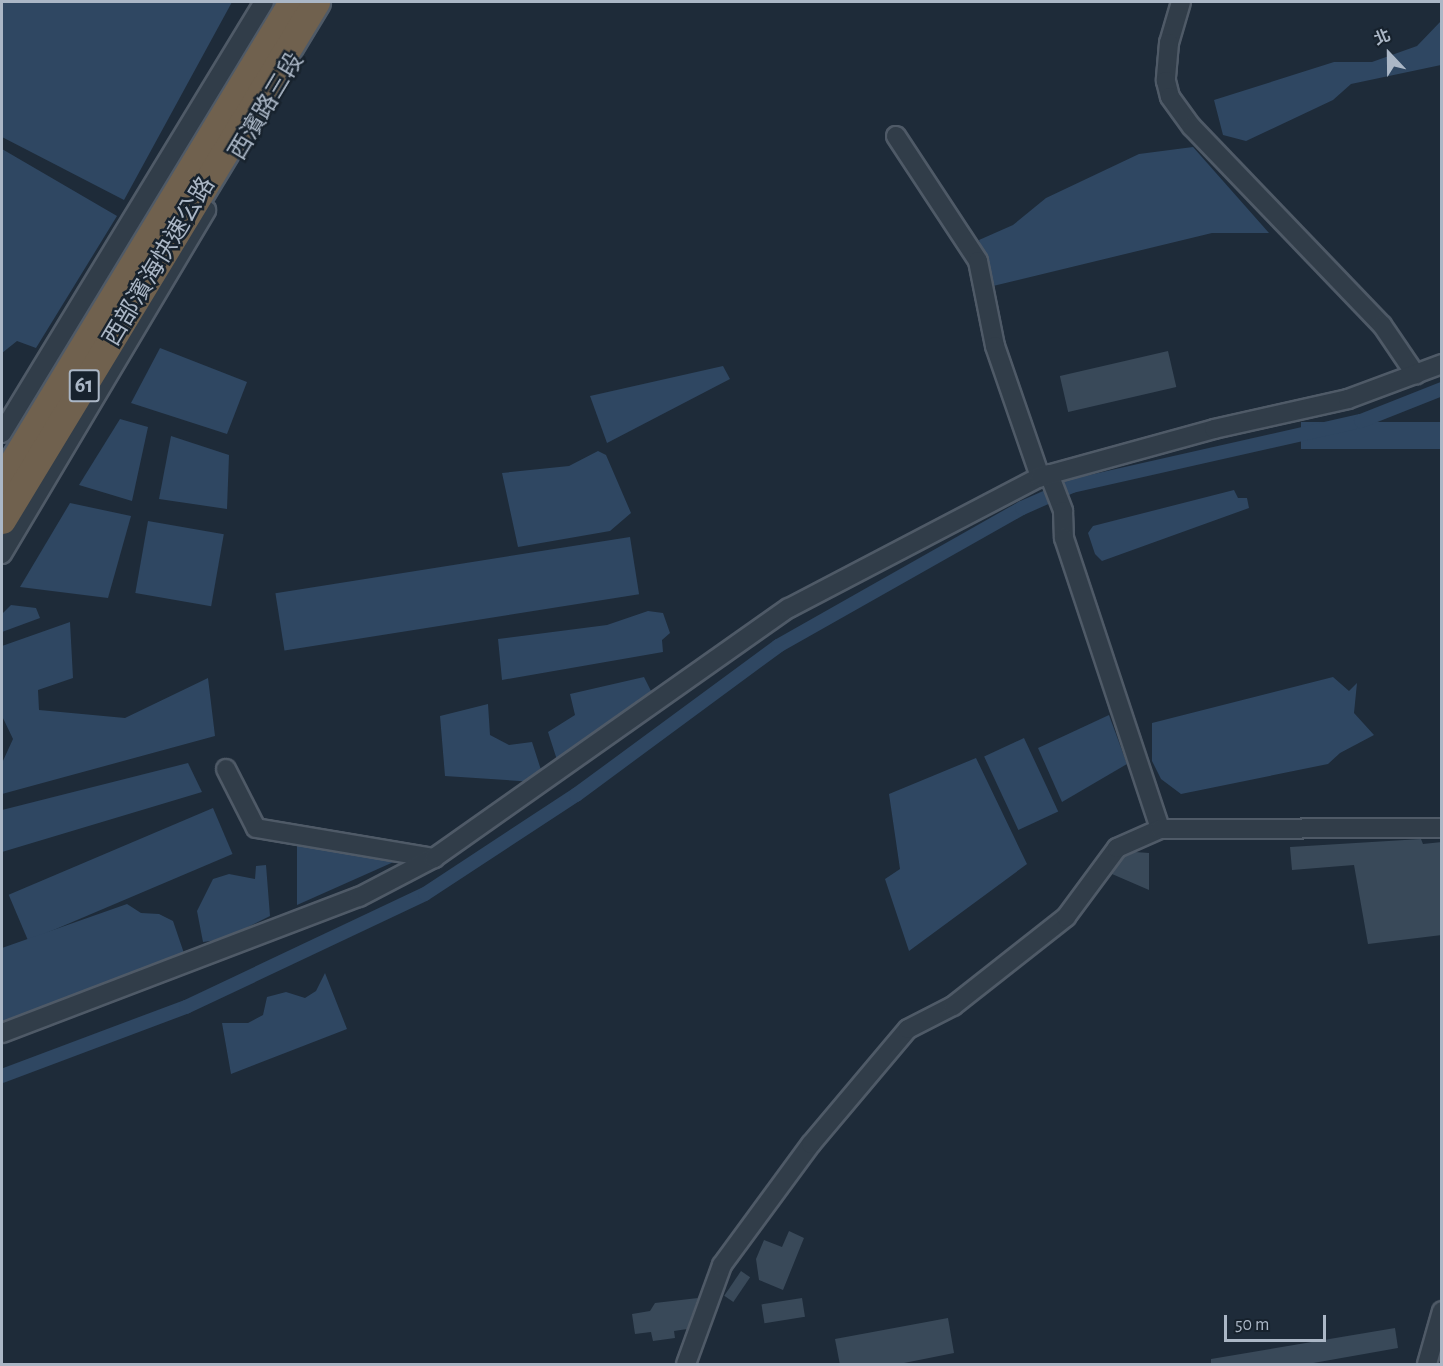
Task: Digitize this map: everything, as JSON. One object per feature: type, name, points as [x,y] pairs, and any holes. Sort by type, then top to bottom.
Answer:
[{"type":"highway","name":"西部濱海快速公路","points":[[2,480],[292,2]]},
{"type":"highway","name":"西部濱海快速公路","points":[[2,520],[316,2]]},
{"type":"street","points":[[2,433],[264,2]]},
{"type":"street","name":"西濱路三段","points":[[2,554],[330,2]]},
{"type":"street","points":[[1181,2],[1169,43],[1166,81],[1170,97],[1192,127],[1382,325],[1416,375]]},
{"type":"street","points":[[896,136],[978,261],[995,346],[1045,476],[1064,511],[1064,538],[1160,829]]},
{"type":"street","points":[[2,1033],[359,897],[434,858],[789,608],[1045,476],[1214,429],[1348,399],[1442,364]]},
{"type":"street","points":[[226,769],[256,828],[434,858]]},
{"type":"street","points":[[686,1365],[722,1265],[811,1144],[908,1029],[953,1006],[1066,917],[1117,848],[1160,829],[1442,828]]},
{"type":"street","points":[[1427,1365],[1442,1311]]},
{"type":"water","points":[[2,2],[232,2],[124,200],[2,137]]},
{"type":"water","points":[[1441,21],[1441,65],[1351,84],[1333,100],[1246,141],[1223,135],[1214,100],[1334,62],[1372,62],[1417,46]]},
{"type":"water","points":[[1193,147],[1269,233],[1212,233],[993,286],[979,240],[1013,225],[1046,198],[1139,154]]},
{"type":"water","points":[[2,149],[117,216],[36,348],[17,341],[2,353]]},
{"type":"water","points":[[160,348],[247,382],[227,434],[131,403]]},
{"type":"water","points":[[723,366],[730,379],[607,443],[590,396]]},
{"type":"water","points":[[120,419],[148,427],[132,501],[79,485]]},
{"type":"water","points":[[1301,422],[1441,422],[1441,449],[1301,449]]},
{"type":"water","points":[[171,436],[229,455],[227,509],[159,499]]},
{"type":"water","points":[[598,451],[606,455],[631,513],[610,531],[518,547],[502,473],[569,466]]},
{"type":"water","points":[[1234,490],[1238,498],[1247,498],[1249,508],[1102,561],[1095,554],[1088,533],[1093,526]]},
{"type":"water","points":[[70,503],[131,516],[108,598],[20,587]]},
{"type":"water","points":[[148,521],[224,534],[211,606],[135,593]]},
{"type":"water","points":[[630,537],[639,594],[284,650],[275,593]]},
{"type":"water","points":[[11,605],[36,608],[40,618],[2,632],[2,614]]},
{"type":"water","points":[[648,611],[663,613],[670,633],[662,640],[663,652],[502,680],[498,639],[607,625]]},
{"type":"water","points":[[70,622],[73,678],[38,690],[39,710],[125,718],[208,678],[215,736],[2,794],[2,763],[13,739],[2,716],[2,646]]},
{"type":"water","points":[[644,677],[653,695],[558,763],[548,732],[575,715],[570,694]]},
{"type":"water","points":[[1333,677],[1349,691],[1357,683],[1354,713],[1374,735],[1340,753],[1328,764],[1181,794],[1161,779],[1152,761],[1152,723]]},
{"type":"water","points":[[488,704],[490,735],[509,745],[532,742],[542,773],[535,782],[445,776],[440,716]]},
{"type":"water","points":[[1109,715],[1127,764],[1062,802],[1038,748]]},
{"type":"water","points":[[1024,738],[1058,811],[1018,830],[984,757]]},
{"type":"water","points":[[976,758],[1027,864],[909,951],[885,879],[900,869],[889,794]]},
{"type":"water","points":[[188,763],[202,792],[2,852],[2,810]]},
{"type":"water","points":[[213,808],[233,854],[28,941],[9,895]]},
{"type":"water","points":[[297,831],[425,848],[297,905]]},
{"type":"water","points":[[266,865],[270,916],[224,939],[203,942],[197,911],[213,879],[229,874],[255,879],[256,866]]},
{"type":"water","points":[[127,904],[141,913],[159,914],[173,921],[187,962],[2,1032],[2,948]]},
{"type":"water","points":[[325,973],[347,1029],[231,1074],[222,1023],[248,1023],[263,1015],[267,997],[286,992],[305,998],[316,991]]},
{"type":"building","points":[[1168,351],[1176,387],[1068,412],[1060,376]]},
{"type":"building","points":[[1421,839],[1423,844],[1442,842],[1442,935],[1368,944],[1354,865],[1292,870],[1290,847]]},
{"type":"building","points":[[1135,852],[1149,853],[1149,890],[1112,874],[1124,857]]},
{"type":"building","points":[[789,1231],[804,1238],[783,1290],[759,1280],[756,1259],[764,1240],[782,1247]]},
{"type":"building","points":[[741,1271],[750,1277],[733,1302],[724,1296]]},
{"type":"building","points":[[698,1298],[687,1329],[674,1331],[675,1338],[653,1341],[651,1332],[635,1334],[632,1314],[650,1311],[655,1303]]},
{"type":"building","points":[[802,1298],[805,1317],[764,1323],[762,1304]]},
{"type":"building","points":[[948,1318],[954,1353],[894,1365],[840,1365],[835,1339]]},
{"type":"building","points":[[1395,1328],[1398,1348],[1302,1365],[1211,1365],[1211,1359]]},
{"type":"waterway","points":[[2,1076],[186,1007],[425,894],[576,795],[778,646],[1022,508],[1072,486],[1361,421],[1442,389]]}]
